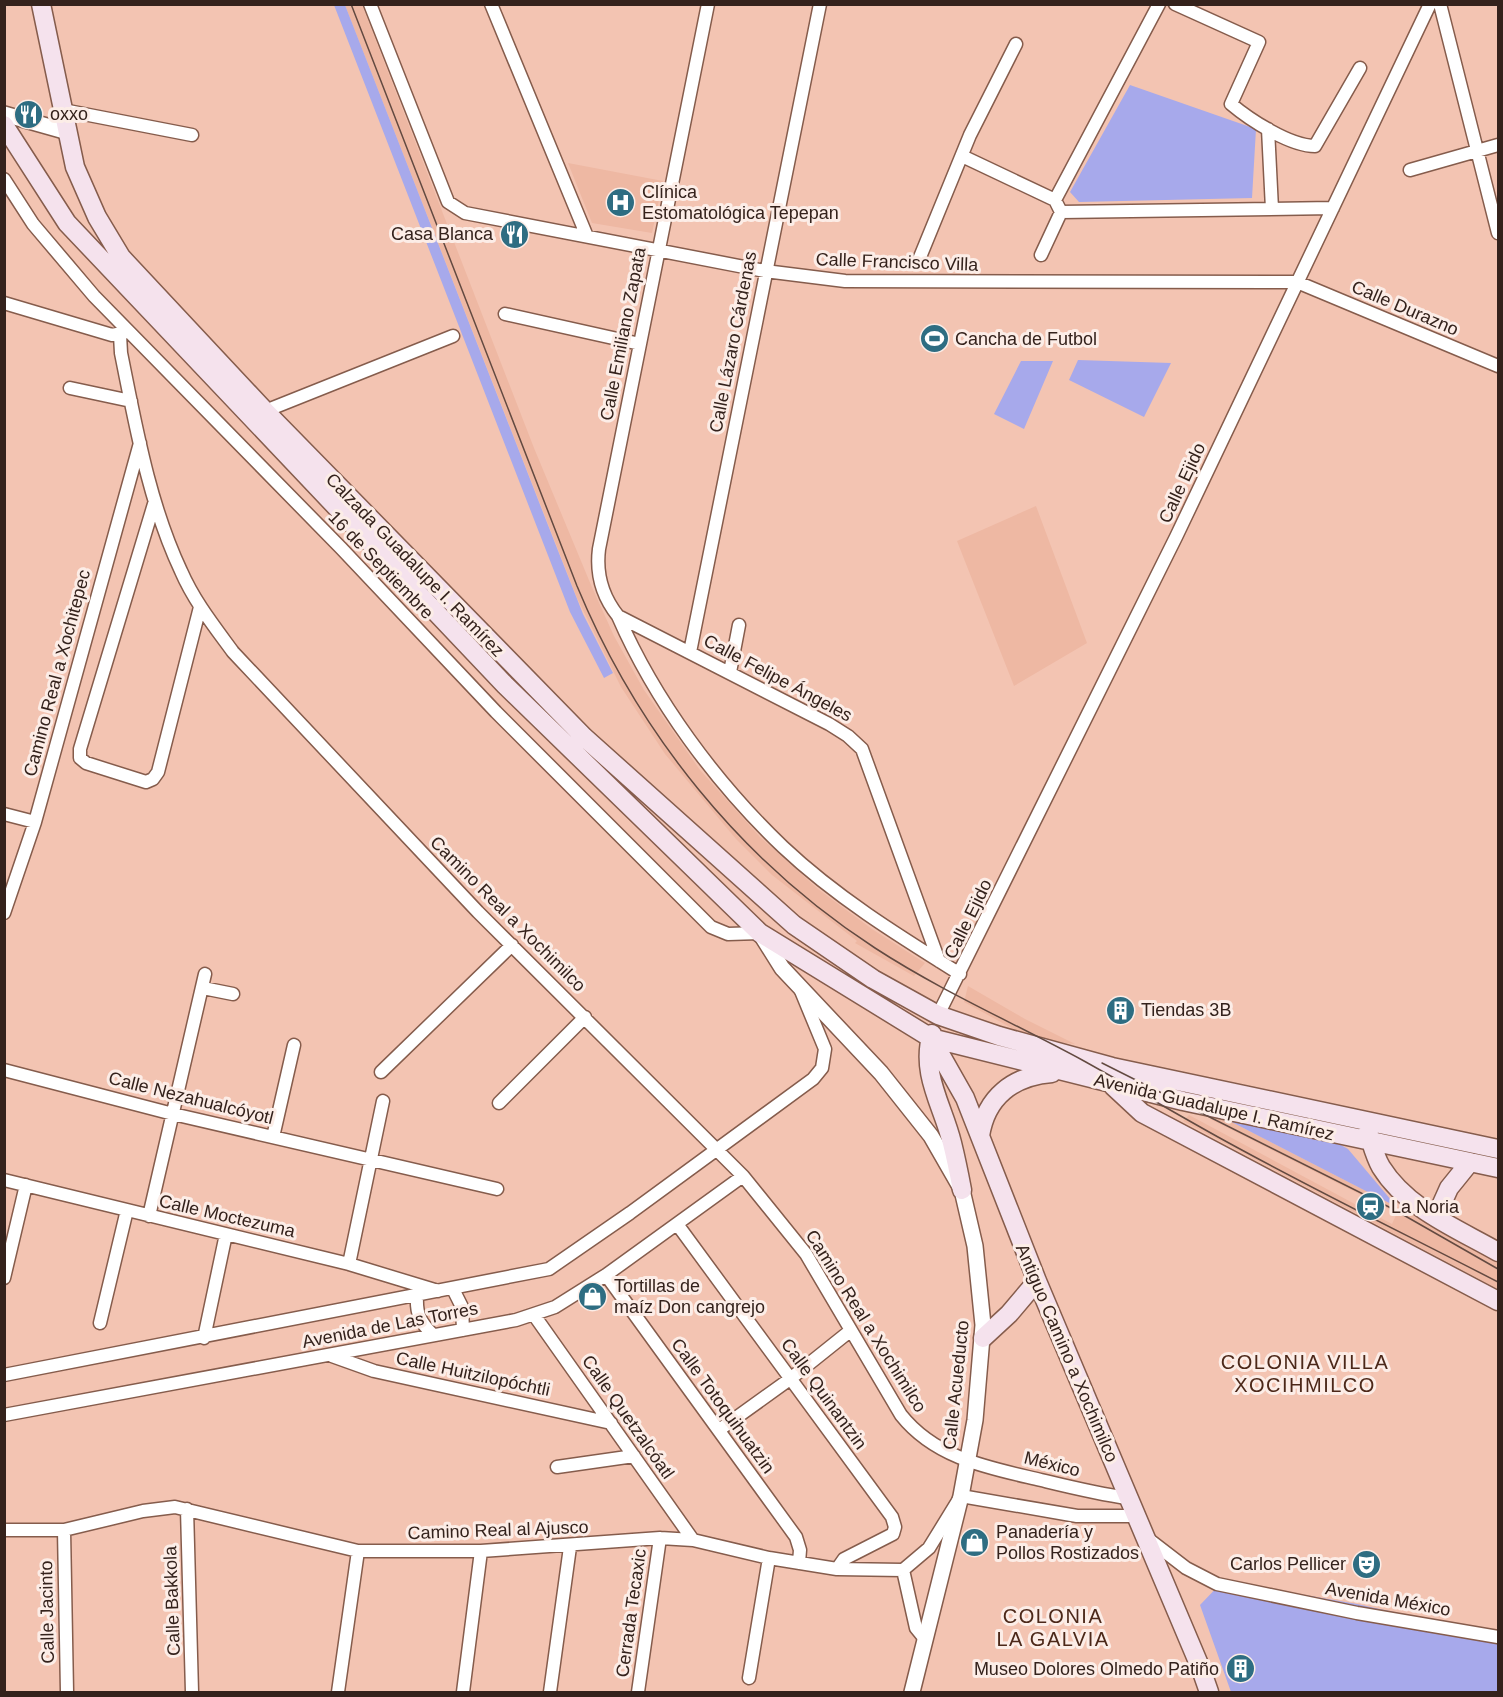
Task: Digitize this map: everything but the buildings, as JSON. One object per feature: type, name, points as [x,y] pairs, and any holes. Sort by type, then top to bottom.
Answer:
[{"type":"main road","name":"Calzada Guadalupe I. Ramírez","points":[[41,4],[75,167],[106,236],[121,257],[265,411],[584,737],[794,925],[873,979],[938,1015]]},
{"type":"main road","name":"Calzada Guadalupe I. Ramírez","points":[[4,125],[67,223],[505,685],[760,933],[931,1038]]},
{"type":"main road","points":[[938,1015],[928,1057],[929,1077],[952,1143],[962,1190]]},
{"type":"main road","name":"Avenida Guadalupe I. Ramírez","points":[[938,1015],[1082,1060],[1498,1149]]},
{"type":"main road","name":"Avenida Guadalupe I. Ramírez","points":[[931,1038],[1062,1073],[1498,1168]]},
{"type":"main road","name":"Antiguo Camino a Xochimilco","points":[[931,1038],[965,1098],[1036,1281],[1209,1692]]},
{"type":"main road","points":[[980,1136],[982,1117],[994,1100],[1016,1081],[1039,1074],[1062,1073]]},
{"type":"main road","points":[[1109,1083],[1142,1113],[1498,1301]]},
{"type":"main road","points":[[1364,1121],[1388,1176],[1415,1203],[1498,1252]]},
{"type":"main road","points":[[1436,1217],[1449,1188],[1470,1162]]},
{"type":"main road","points":[[983,1338],[1009,1314],[1036,1281]]},
{"type":"street","name":"Calle Francisco Villa","points":[[370,4],[448,202],[456,210],[465,213],[586,234],[765,271],[868,281],[1297,282]]},
{"type":"street","points":[[491,4],[586,234]]},
{"type":"street","name":"Calle Emiliano Zapata","points":[[618,616],[601,586],[597,565],[708,4]]},
{"type":"street","name":"Calle Lázaro Cárdenas","points":[[690,652],[820,4]]},
{"type":"street","points":[[1055,200],[1160,4]]},
{"type":"street","points":[[1175,4],[1259,42],[1232,104],[1268,129],[1304,146],[1315,146],[1360,68]]},
{"type":"street","name":"Calle Ejido","points":[[938,1015],[1171,546],[1430,4]]},
{"type":"street","points":[[1440,4],[1498,234]]},
{"type":"street","points":[[918,262],[962,156],[1016,44]]},
{"type":"street","points":[[63,110],[192,135]]},
{"type":"street","points":[[4,114],[68,132]]},
{"type":"street","points":[[1268,129],[1272,210]]},
{"type":"street","points":[[1410,170],[1498,145]]},
{"type":"street","points":[[962,156],[1055,200],[1061,212]]},
{"type":"street","name":"16 de Septiembre","points":[[4,179],[33,224],[125,333],[496,712],[711,927],[728,934],[760,933]]},
{"type":"street","points":[[1061,212],[1333,208]]},
{"type":"street","points":[[1041,255],[1061,212]]},
{"type":"street","name":"Calle Durazno","points":[[1297,282],[1498,366]]},
{"type":"street","points":[[4,303],[125,333]]},
{"type":"street","points":[[505,314],[640,344]]},
{"type":"street","name":"Camino Real a Xochimilco","points":[[125,333],[121,353],[154,504],[181,571],[200,607],[233,652],[512,945],[743,1176],[806,1254],[901,1415],[912,1428],[967,1462]]},
{"type":"street","points":[[265,411],[453,336]]},
{"type":"street","points":[[70,388],[130,401]]},
{"type":"street","name":"Camino Real a Xochitepec","points":[[4,913],[35,822],[140,442]]},
{"type":"street","points":[[154,504],[80,748],[80,758],[87,764],[146,782],[153,779],[158,772],[200,607]]},
{"type":"street","points":[[618,616],[639,658],[715,772],[783,847],[836,891],[889,930],[960,974]]},
{"type":"street","name":"Calle Felipe Ángeles","points":[[618,616],[829,724],[849,736],[862,748],[939,961]]},
{"type":"street","points":[[730,672],[739,625]]},
{"type":"street","points":[[4,814],[35,822]]},
{"type":"street","name":"Calle Acueducto","points":[[760,933],[800,989],[905,1102],[931,1136],[962,1190],[975,1246],[981,1286],[983,1338],[975,1420],[961,1496],[912,1692]]},
{"type":"street","points":[[381,1072],[512,945]]},
{"type":"street","points":[[148,1216],[205,974]]},
{"type":"street","points":[[203,988],[233,994]]},
{"type":"street","name":"Avenida de Las Torres","points":[[4,1375],[204,1338],[549,1269],[813,1079],[822,1068],[825,1048],[800,989]]},
{"type":"street","points":[[499,1103],[585,1017]]},
{"type":"street","points":[[273,1137],[294,1045]]},
{"type":"street","name":"Calle Nezahualcóyotl","points":[[4,1070],[173,1114],[497,1189]]},
{"type":"street","points":[[349,1264],[383,1101]]},
{"type":"street","name":"Avenida de Las Torres","points":[[4,1415],[534,1315],[555,1307],[606,1275],[743,1176]]},
{"type":"street","name":"Calle Moctezuma","points":[[4,1180],[349,1264],[439,1291]]},
{"type":"street","points":[[4,1278],[26,1185]]},
{"type":"street","points":[[100,1323],[127,1210]]},
{"type":"street","name":"Calle Quinantzin","points":[[677,1224],[892,1517],[895,1527],[893,1534],[844,1559],[837,1569]]},
{"type":"street","points":[[204,1338],[226,1234]]},
{"type":"street","name":"Calle Totoquihuatzin","points":[[606,1275],[796,1538],[800,1550],[799,1563]]},
{"type":"street","points":[[453,1289],[462,1306],[463,1330]]},
{"type":"street","points":[[417,1296],[416,1311],[421,1322],[433,1335]]},
{"type":"street","name":"Calle Quetzalcóatl","points":[[534,1315],[693,1540]]},
{"type":"street","points":[[719,1430],[790,1379],[850,1330]]},
{"type":"street","name":"Calle Huitzilopóchtli","points":[[330,1355],[374,1371],[611,1423]]},
{"type":"street","points":[[557,1467],[634,1456]]},
{"type":"street","name":"México","points":[[967,1462],[1093,1493],[1128,1498]]},
{"type":"street","points":[[925,1639],[916,1628],[903,1570],[929,1548],[961,1496],[1077,1516],[1135,1516]]},
{"type":"street","name":"Camino Real al Ajusco","points":[[4,1530],[64,1530],[163,1507],[187,1509],[358,1551],[481,1551],[570,1547],[660,1538],[693,1540],[769,1558],[837,1569],[903,1570]]},
{"type":"street","name":"Calle Bakkola","points":[[187,1509],[192,1692]]},
{"type":"street","name":"Calle Jacinto","points":[[64,1530],[67,1692]]},
{"type":"street","name":"Avenida México","points":[[1144,1535],[1186,1568],[1217,1584],[1357,1613],[1498,1637]]},
{"type":"street","name":"Cerrada Tecaxic","points":[[638,1692],[660,1538]]},
{"type":"street","points":[[550,1692],[570,1547]]},
{"type":"street","points":[[338,1692],[358,1551]]},
{"type":"street","points":[[463,1692],[481,1551]]},
{"type":"street","points":[[749,1678],[769,1558]]},
{"type":"shaded area","points":[[334,5],[345,5],[583,614],[613,673],[604,678],[570,612]]},
{"type":"shaded area","points":[[345,5],[362,5],[534,448],[614,636],[644,690],[700,770],[760,837],[818,889],[872,929],[925,963],[914,976],[855,943],[857,941],[772,875],[736,839],[665,754],[621,687],[577,598]]},
{"type":"shaded area","points":[[1130,85],[1256,129],[1252,198],[1079,202],[1070,192]]},
{"type":"shaded area","name":"Clínica Estomatológica Tepepan","points":[[568,163],[663,181],[652,233],[592,223]]},
{"type":"shaded area","points":[[1078,360],[1171,363],[1144,417],[1069,380]]},
{"type":"shaded area","points":[[1021,361],[1053,361],[1024,429],[994,414]]},
{"type":"shaded area","points":[[1036,506],[1087,643],[1014,686],[957,541]]},
{"type":"shaded area","points":[[968,986],[1025,1019],[1075,1044],[1032,1039],[964,1002]]},
{"type":"shaded area","points":[[1216,1114],[1397,1207],[1498,1263],[1498,1289],[1183,1121],[1189,1115],[1392,1224],[1397,1213],[1210,1119]]},
{"type":"shaded area","points":[[1218,1115],[1341,1145],[1348,1149],[1397,1207]]},
{"type":"shaded area","points":[[1223,1581],[1357,1604],[1498,1635],[1498,1692],[1231,1692],[1200,1605]]},
{"type":"tram line","points":[[351,4],[577,586],[602,640],[630,692],[663,742],[699,790],[738,834],[780,875],[826,913],[900,964],[1084,1061],[1253,1156],[1498,1282]]},
{"type":"tram line","points":[[1102,1063],[1393,1209],[1498,1269]]},
{"type":"place","name":"oxxo","points":[[29,114]]},
{"type":"place","name":"Clínica Estomatológica Tepepan","points":[[621,202]]},
{"type":"place","name":"Casa Blanca","points":[[514,234]]},
{"type":"place","name":"Cancha de Futbol","points":[[934,339]]},
{"type":"place","name":"Tiendas 3B","points":[[1120,1010]]},
{"type":"place","name":"La Noria","points":[[1370,1207]]},
{"type":"place","name":"Tortillas de maíz Don cangrejo","points":[[593,1296]]},
{"type":"place","name":"Panadería y Pollos Rostizados","points":[[975,1542]]},
{"type":"place","name":"Carlos Pellicer","points":[[1367,1564]]},
{"type":"place","name":"Museo Dolores Olmedo Patiño","points":[[1240,1669]]},
{"type":"district","name":"COLONIA VILLA XOCIHMILCO","points":[[1305,1374]]},
{"type":"district","name":"COLONIA LA GALVIA","points":[[1053,1628]]}]
